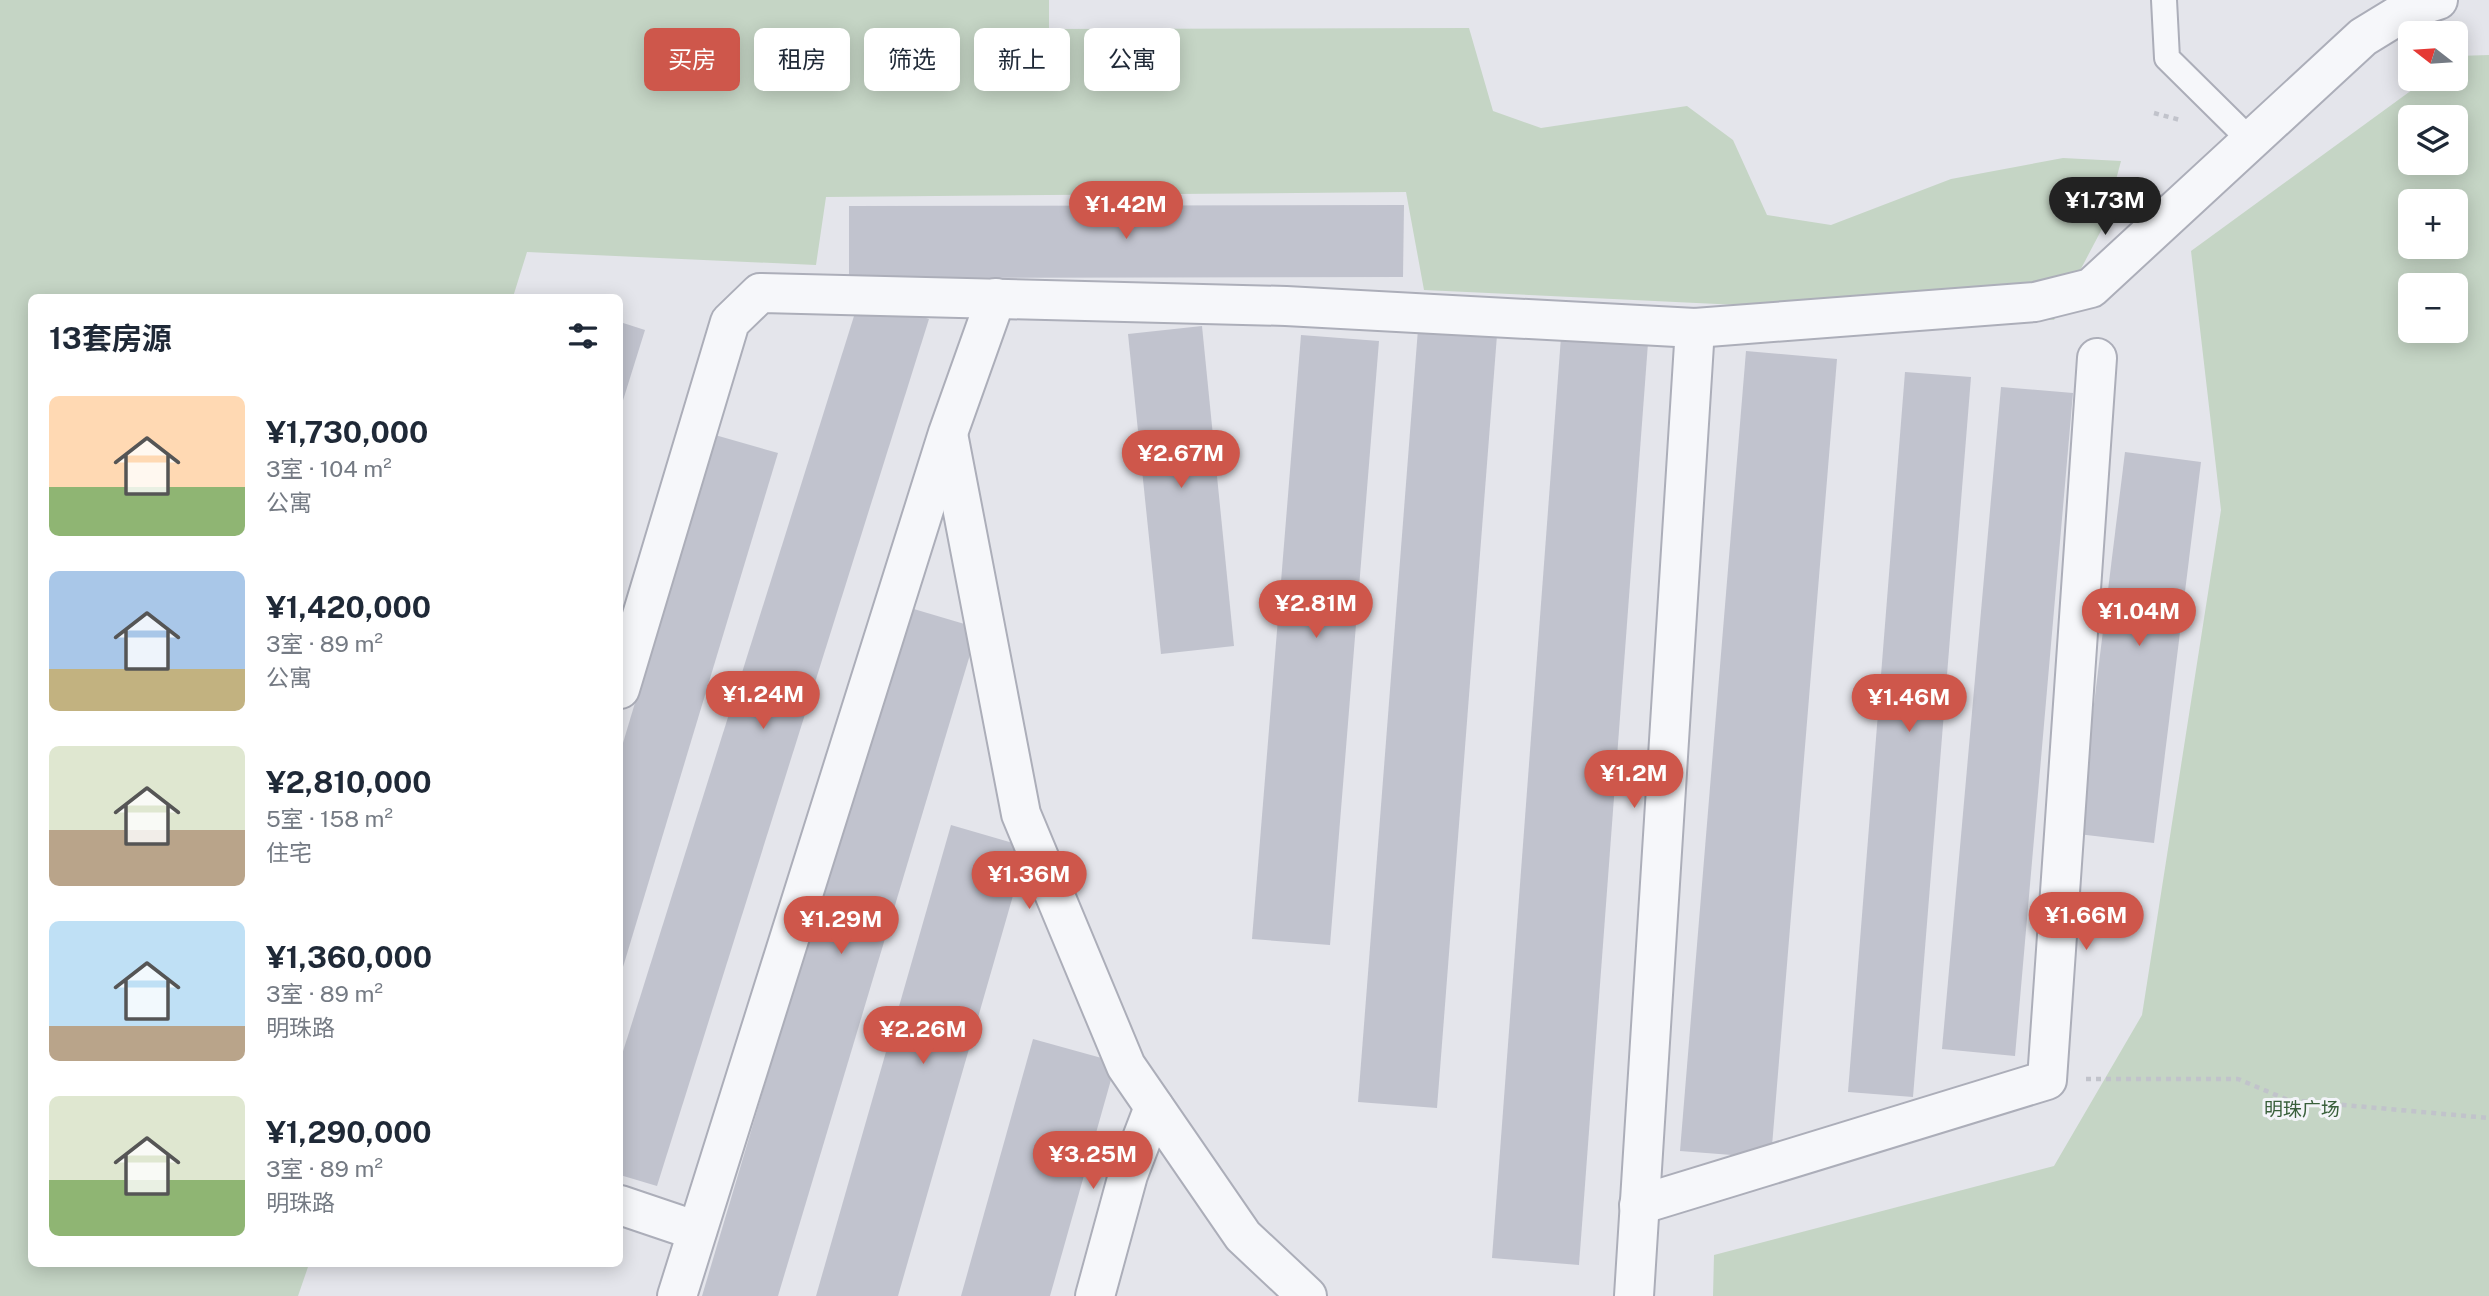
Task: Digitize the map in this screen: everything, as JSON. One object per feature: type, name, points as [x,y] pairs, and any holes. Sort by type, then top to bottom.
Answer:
[{"type":"street","points":[[623,679],[730,322],[760,293],[1286,306],[1695,328],[2035,302],[2091,288],[2363,37],[2407,10],[2438,0]]},
{"type":"street","points":[[677,1296],[948,433],[996,298]]},
{"type":"street","points":[[1634,1296],[1695,328]]},
{"type":"street","points":[[1639,1205],[2048,1080],[2097,358]]},
{"type":"street","points":[[948,433],[1021,814],[1126,1066],[1243,1236],[1307,1296]]},
{"type":"street","points":[[1096,1296],[1128,1175],[1154,1107]]},
{"type":"street","points":[[623,1206],[697,1231]]},
{"type":"lane","points":[[2164,0],[2167,58],[2252,142]]},
{"type":"path","points":[[2048,1080],[2238,1079],[2288,1100],[2489,1118]]},
{"type":"green space","points":[[0,0],[1049,0],[1049,28],[974,28],[974,91],[1070,91],[1070,29],[1084,29],[1084,91],[1180,91],[1180,29],[1469,28],[1493,111],[1541,128],[1687,106],[1733,140],[1767,215],[1831,225],[1951,179],[2063,158],[2121,161],[2104,225],[2054,320],[1424,290],[1406,192],[826,197],[816,265],[527,252],[514,294],[28,294],[28,1267],[308,1267],[298,1296],[0,1296]]},
{"type":"green space","name":"明珠广场","points":[[2489,55],[2489,1296],[1713,1296],[1714,1255],[2054,1166],[2142,1015],[2221,510],[2191,251],[2411,91],[2468,91],[2468,56]]},
{"type":"building","points":[[1404,205],[1403,277],[849,278],[849,206]]},
{"type":"building","points":[[860,297],[929,319],[657,1186],[623,1176],[623,1051]]},
{"type":"building","points":[[623,323],[645,330],[623,400]]},
{"type":"building","points":[[1202,326],[1234,646],[1161,654],[1128,334]]},
{"type":"building","points":[[1418,329],[1497,335],[1437,1108],[1358,1102]]},
{"type":"building","points":[[1301,335],[1379,341],[1330,945],[1252,939]]},
{"type":"building","points":[[1561,337],[1648,343],[1579,1265],[1492,1258]]},
{"type":"building","points":[[1746,351],[1837,359],[1771,1158],[1680,1151]]},
{"type":"building","points":[[1905,372],[1971,377],[1913,1097],[1848,1092]]},
{"type":"building","points":[[2001,387],[2073,393],[2015,1056],[1942,1049]]},
{"type":"building","points":[[715,435],[778,453],[623,967],[623,743]]},
{"type":"building","points":[[2125,452],[2201,462],[2154,843],[2078,834]]},
{"type":"building","points":[[907,607],[978,628],[778,1296],[702,1296]]},
{"type":"building","points":[[951,825],[1027,847],[898,1296],[816,1296]]},
{"type":"building","points":[[1033,1039],[1116,1062],[1050,1296],[961,1296]]}]
